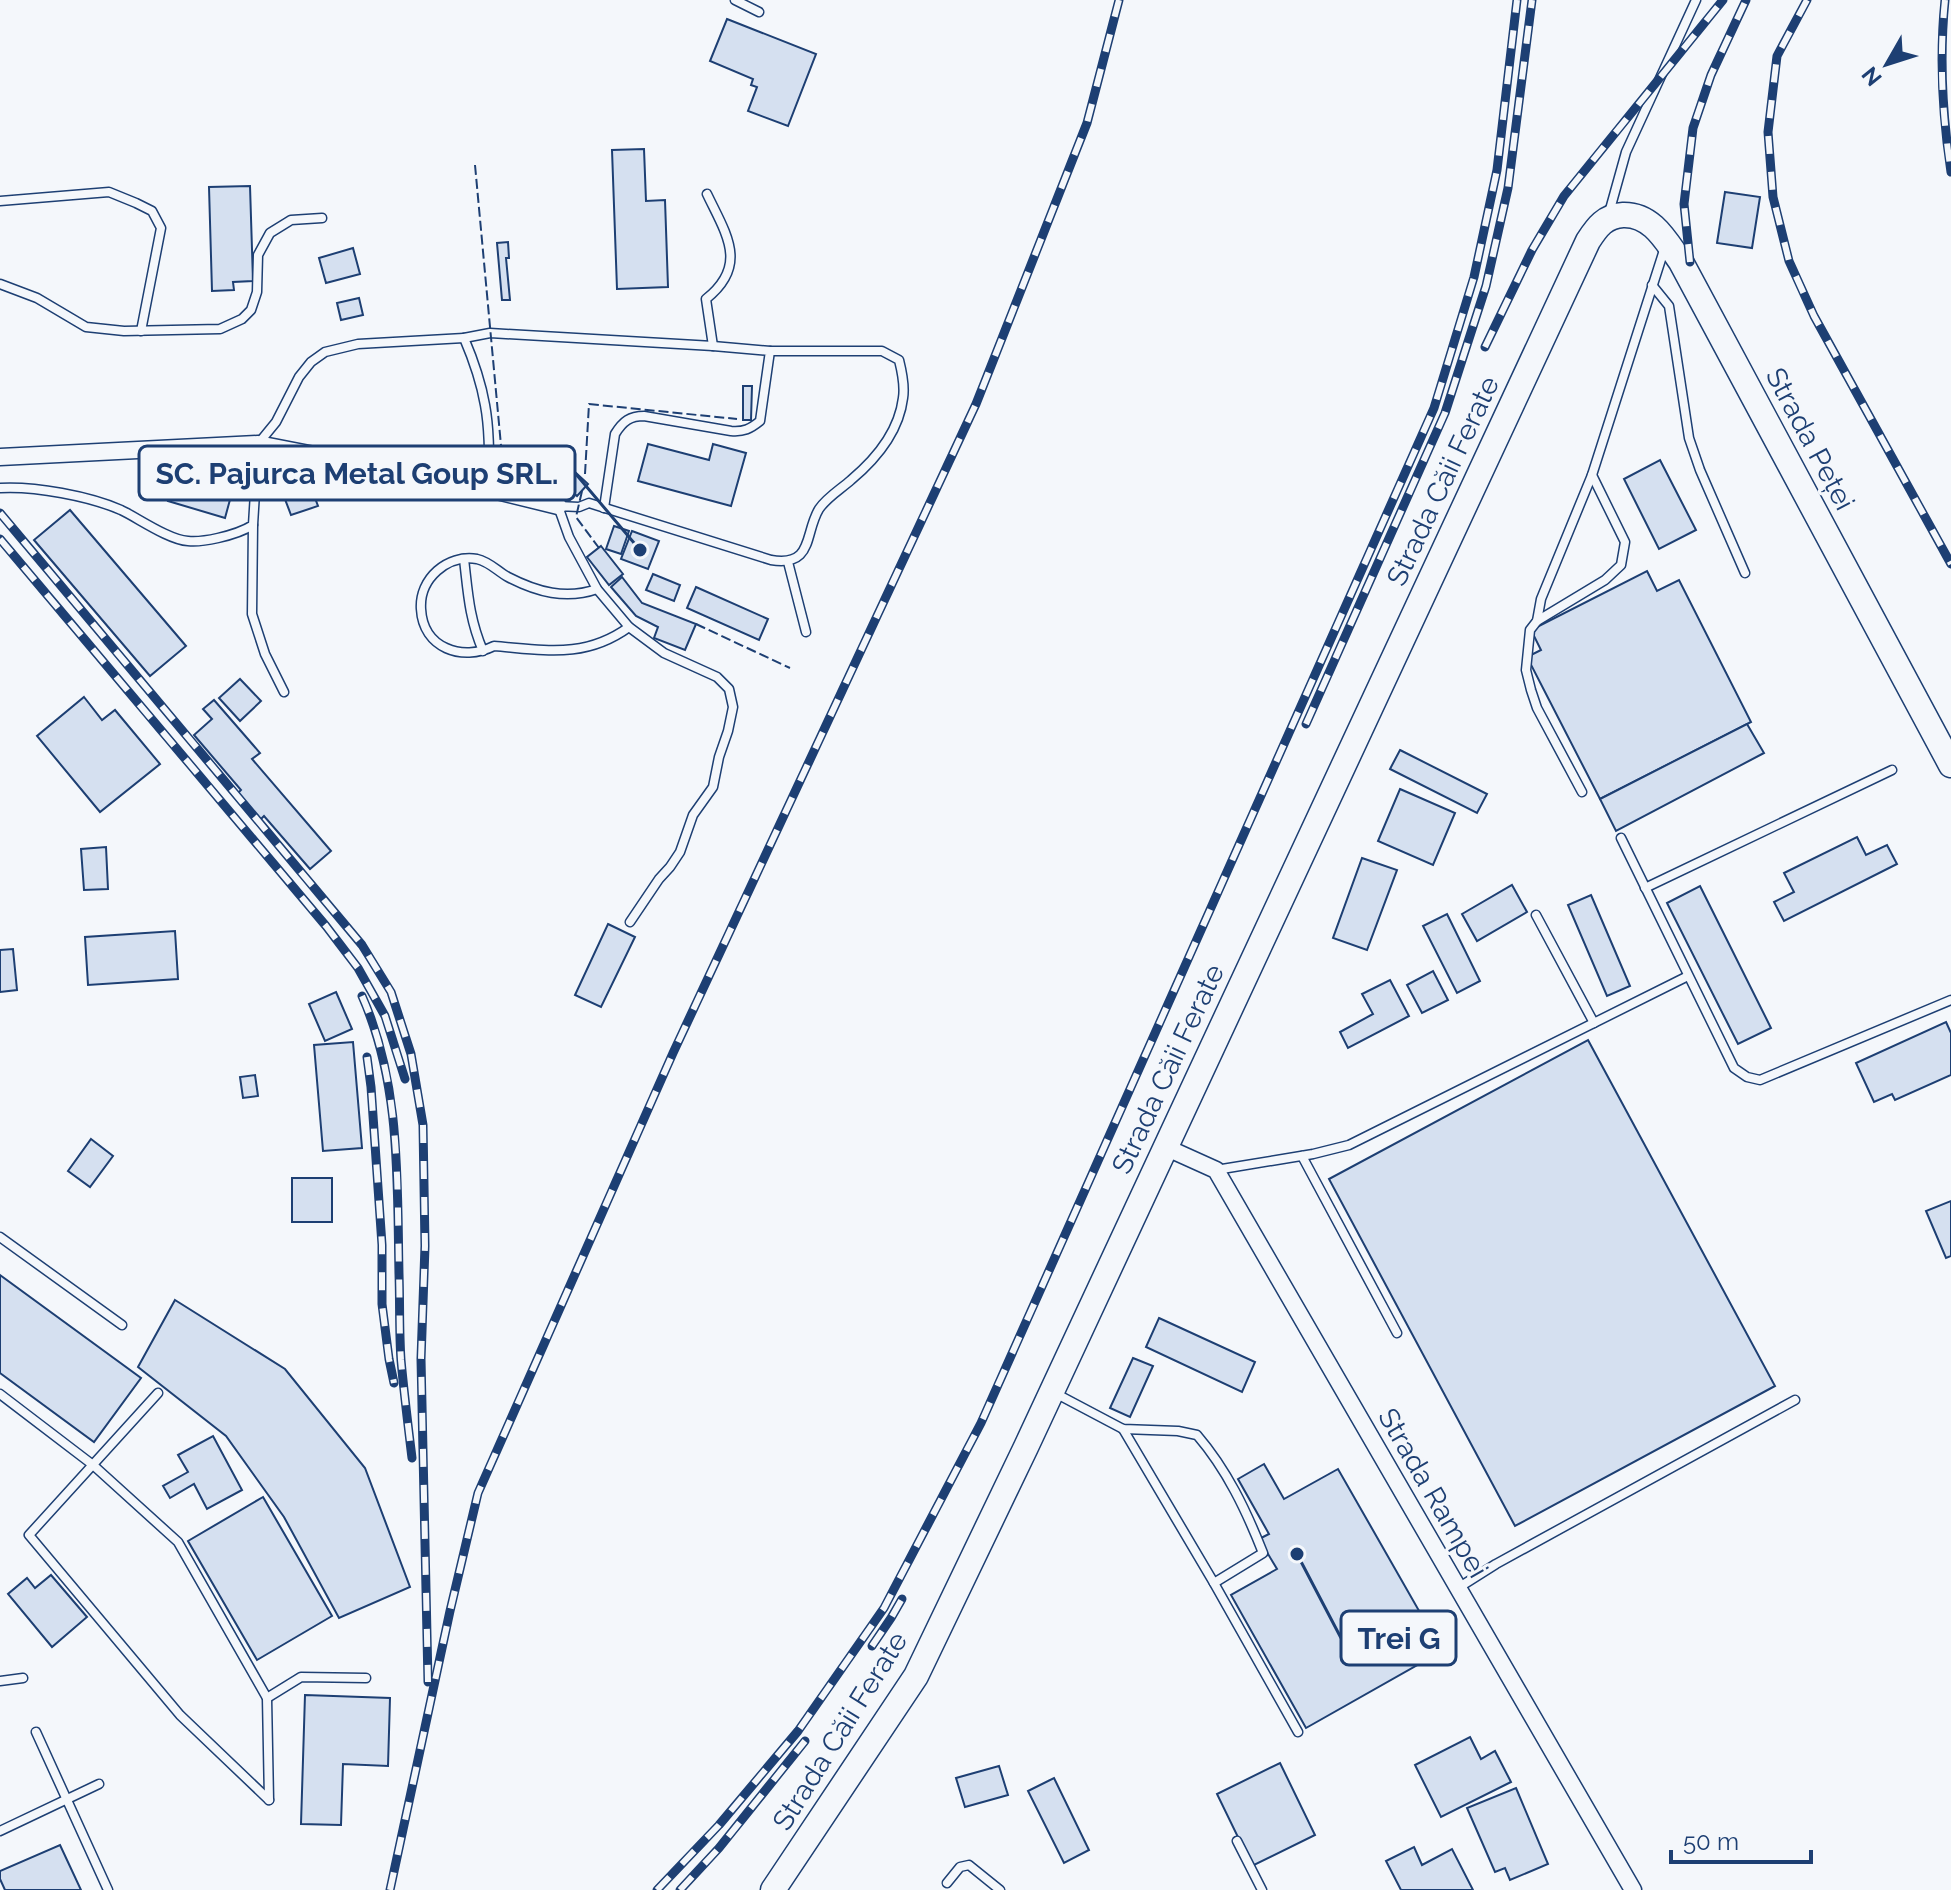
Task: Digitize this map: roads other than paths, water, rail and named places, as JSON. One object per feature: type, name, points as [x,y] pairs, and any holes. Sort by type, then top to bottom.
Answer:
[{"type":"street","name":"Strada Peței","points":[[1608,218],[1621,215],[1642,218],[1657,230],[1681,262],[1951,765]]},
{"type":"street","name":"Strada Căii Ferate","points":[[773,1890],[916,1676],[1583,253],[1594,231],[1608,218]]},
{"type":"street","points":[[0,457],[258,444],[489,489],[558,506]]},
{"type":"street","points":[[1165,1147],[1216,1170]]},
{"type":"street","name":"Strada Rampei","points":[[1216,1170],[1633,1890]]},
{"type":"lane","points":[[735,0],[759,12]]},
{"type":"lane","points":[[1608,218],[1626,152],[1696,0]]},
{"type":"lane","points":[[0,201],[109,192],[152,211],[161,228],[141,331]]},
{"type":"lane","points":[[707,194],[732,251],[731,265],[725,279],[706,299],[713,346]]},
{"type":"lane","points":[[0,284],[37,298],[86,327],[141,331],[220,329],[242,319],[251,310],[257,292],[258,255],[270,233],[291,220],[322,218]]},
{"type":"lane","points":[[1537,621],[1541,599],[1592,475],[1667,243]]},
{"type":"lane","points":[[1652,285],[1669,306],[1689,438],[1745,573]]},
{"type":"lane","points":[[284,692],[265,654],[252,614],[258,444],[276,422],[299,377],[311,362],[325,352],[358,344],[464,338],[490,333],[770,351],[882,351],[899,360],[904,396],[887,441],[866,467],[818,510],[807,548],[799,557],[788,562],[771,560],[589,503],[579,507],[558,506],[569,537],[597,589],[629,627],[664,653],[717,677],[729,689],[733,707],[713,787],[693,815],[680,852],[630,922]]},
{"type":"lane","points":[[464,338],[475,365],[485,406],[489,489]]},
{"type":"lane","points":[[604,508],[615,434],[620,425],[634,416],[644,416],[731,431],[751,429],[760,421],[770,351]]},
{"type":"lane","points":[[1582,792],[1537,708],[1526,670],[1526,656],[1530,630],[1537,621],[1605,580],[1621,565],[1625,542],[1592,475]]},
{"type":"lane","points":[[0,488],[20,487],[85,498],[120,509],[153,528],[186,541],[214,539],[241,532],[253,525]]},
{"type":"lane","points":[[597,589],[567,595],[545,591],[505,576],[486,562],[464,559],[453,561],[433,573],[422,593],[421,615],[431,636],[440,644],[472,654],[494,646],[560,650],[583,648],[614,638],[629,627]]},
{"type":"lane","points":[[464,559],[469,605],[483,651]]},
{"type":"lane","points":[[788,562],[806,632]]},
{"type":"lane","points":[[1645,888],[1892,770]]},
{"type":"lane","points":[[1621,838],[1734,1068],[1747,1077],[1760,1080],[1951,1000]]},
{"type":"lane","points":[[1536,915],[1594,1023]]},
{"type":"lane","points":[[1216,1170],[1349,1145],[1688,976]]},
{"type":"lane","points":[[1302,1156],[1397,1333]]},
{"type":"lane","points":[[0,1237],[122,1325]]},
{"type":"lane","points":[[1052,1391],[1123,1429],[1178,1431],[1197,1435],[1217,1458],[1242,1502],[1263,1553],[1214,1583]]},
{"type":"lane","points":[[0,1394],[93,1465],[178,1542],[267,1698],[269,1800],[180,1715],[29,1535],[93,1465],[158,1393]]},
{"type":"lane","points":[[1458,1588],[1496,1564],[1795,1400]]},
{"type":"lane","points":[[1123,1429],[1298,1732]]},
{"type":"lane","points":[[267,1698],[301,1677],[366,1678]]},
{"type":"lane","points":[[0,1681],[23,1678]]},
{"type":"lane","points":[[36,1732],[108,1890]]},
{"type":"lane","points":[[0,1831],[99,1784]]},
{"type":"lane","points":[[1237,1841],[1262,1890]]},
{"type":"lane","points":[[947,1883],[960,1867],[969,1865],[1000,1890]]},
{"type":"railway","points":[[390,1890],[478,1493],[673,1053],[976,404],[1087,123],[1119,0]]},
{"type":"railway","points":[[657,1890],[719,1825],[798,1731],[884,1608],[981,1423],[1434,408],[1474,277],[1497,170],[1517,0]]},
{"type":"railway","points":[[1306,724],[1445,413],[1486,286],[1508,188],[1532,0]]},
{"type":"railway","points":[[1485,347],[1532,250],[1564,196],[1723,0]]},
{"type":"railway","points":[[1690,262],[1684,204],[1693,128],[1711,75],[1746,0]]},
{"type":"railway","points":[[1807,0],[1777,56],[1768,132],[1773,197],[1789,261],[1814,316],[1951,564]]},
{"type":"railway","points":[[1945,0],[1942,86],[1951,172]]},
{"type":"railway","points":[[0,513],[362,945],[391,992],[411,1054],[423,1125],[425,1246],[421,1359],[428,1682]]},
{"type":"railway","points":[[0,539],[358,968],[385,1016],[405,1079]]},
{"type":"railway","points":[[362,996],[384,1063],[394,1133],[400,1349],[412,1458]]},
{"type":"railway","points":[[367,1057],[382,1245],[382,1304],[394,1383]]},
{"type":"railway","points":[[872,1646],[902,1599]]},
{"type":"railway","points":[[680,1890],[719,1848],[805,1741]]},
{"type":"place","name":"SC. Pajurca Metal Goup SRL.","points":[[640,550]]},
{"type":"place","name":"Trei G","points":[[1297,1554]]}]
